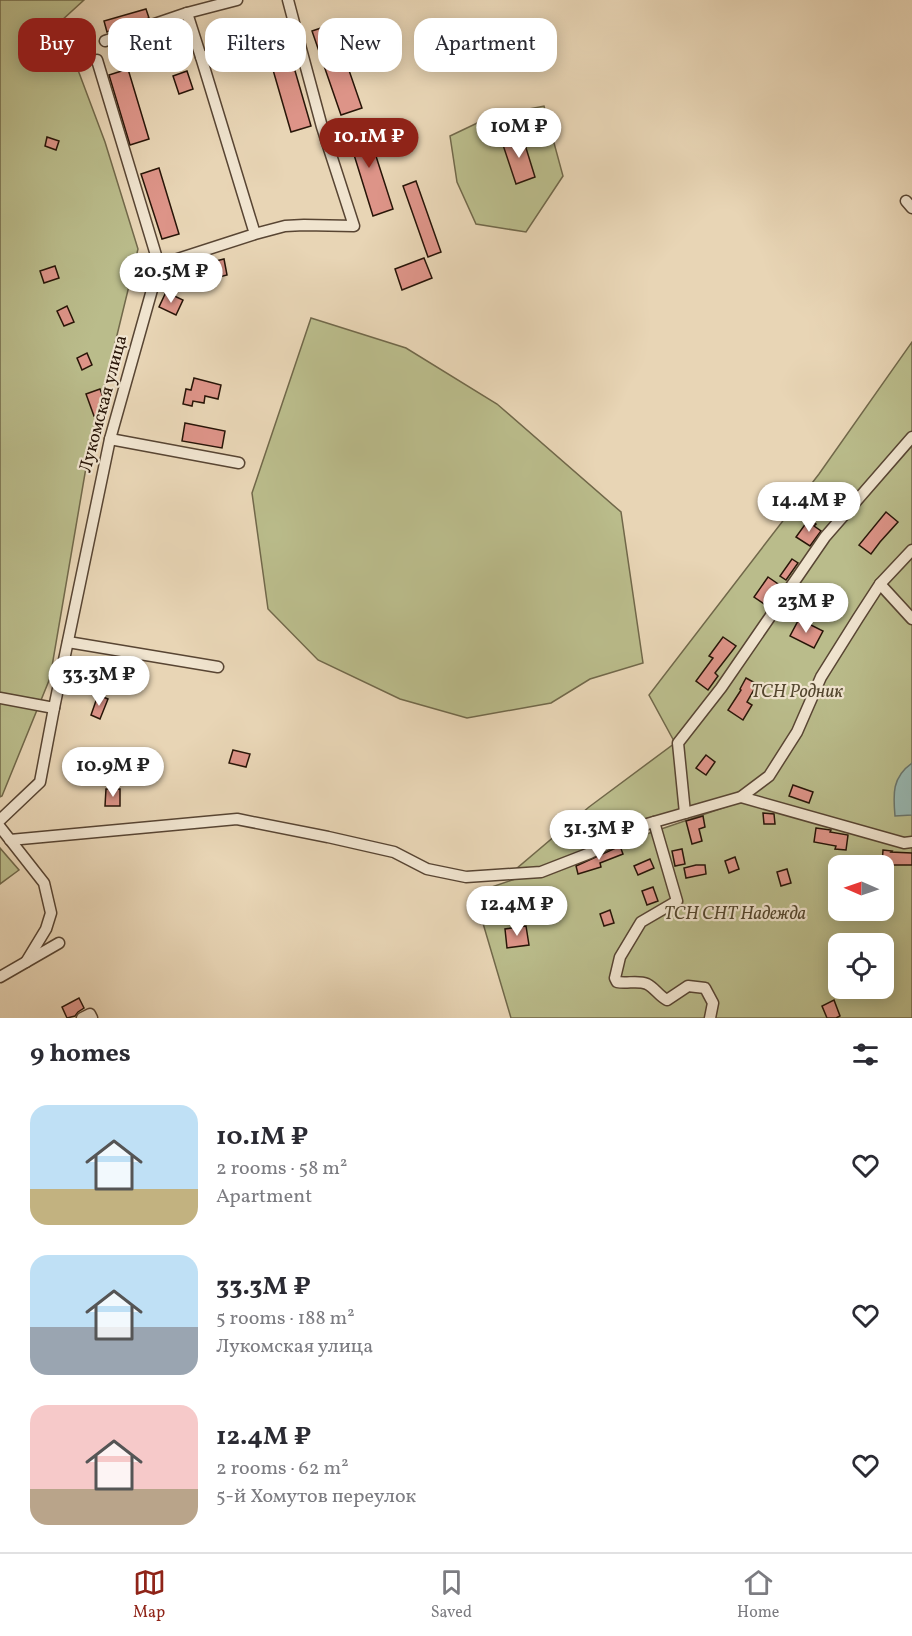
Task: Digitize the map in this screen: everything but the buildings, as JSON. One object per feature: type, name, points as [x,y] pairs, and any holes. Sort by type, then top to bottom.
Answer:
[{"type":"street","points":[[105,41],[187,13],[237,0]]},
{"type":"street","points":[[288,0],[293,18]]},
{"type":"street","points":[[187,13],[255,234]]},
{"type":"street","points":[[201,57],[205,56]]},
{"type":"street","points":[[97,60],[159,265],[285,226],[354,226],[322,127],[306,67]]},
{"type":"street","name":"Лукомская улица","points":[[0,820],[40,782],[110,439],[159,265]]},
{"type":"street","points":[[685,813],[678,743],[721,687],[825,537],[912,437]]},
{"type":"street","points":[[110,439],[239,463]]},
{"type":"street","points":[[10,840],[237,819],[394,852],[427,869],[466,877],[541,872],[590,853],[647,824],[741,797],[769,776],[797,732],[821,677],[880,584],[912,550]]},
{"type":"street","points":[[880,584],[912,619]]},
{"type":"street","points":[[68,642],[218,667]]},
{"type":"street","points":[[0,698],[54,708]]},
{"type":"street","points":[[741,797],[904,843],[912,842]]},
{"type":"street","points":[[654,822],[676,900],[641,922],[620,957],[615,978],[617,982],[625,984],[637,982],[648,985],[660,997],[667,1000],[688,986],[705,988],[713,1003],[710,1018]]},
{"type":"street","points":[[0,827],[44,883],[51,913],[26,962]]},
{"type":"street","points":[[0,976],[59,943]]},
{"type":"street","points":[[82,1018],[90,1014],[92,1018]]},
{"type":"green space","points":[[0,0],[84,0],[64,18],[18,18],[18,72],[79,72],[105,142],[138,249],[89,450],[50,678],[0,797]]},
{"type":"green space","points":[[544,106],[563,176],[526,232],[476,224],[457,182],[450,136],[492,116]]},
{"type":"green space","points":[[311,318],[406,348],[497,404],[621,512],[643,663],[590,679],[551,703],[467,718],[400,699],[318,660],[268,609],[252,493]]},
{"type":"green space","name":"ТСН Родник","points":[[912,342],[912,841],[750,797],[503,880],[589,807],[675,743],[649,695],[819,474]]},
{"type":"green space","name":"ТСН СНТ Надежда","points":[[743,801],[912,846],[912,1018],[511,1018],[474,893]]},
{"type":"green space","points":[[0,848],[19,870],[0,884]]},
{"type":"water","points":[[912,763],[912,815],[895,816],[895,786],[905,768]]}]
